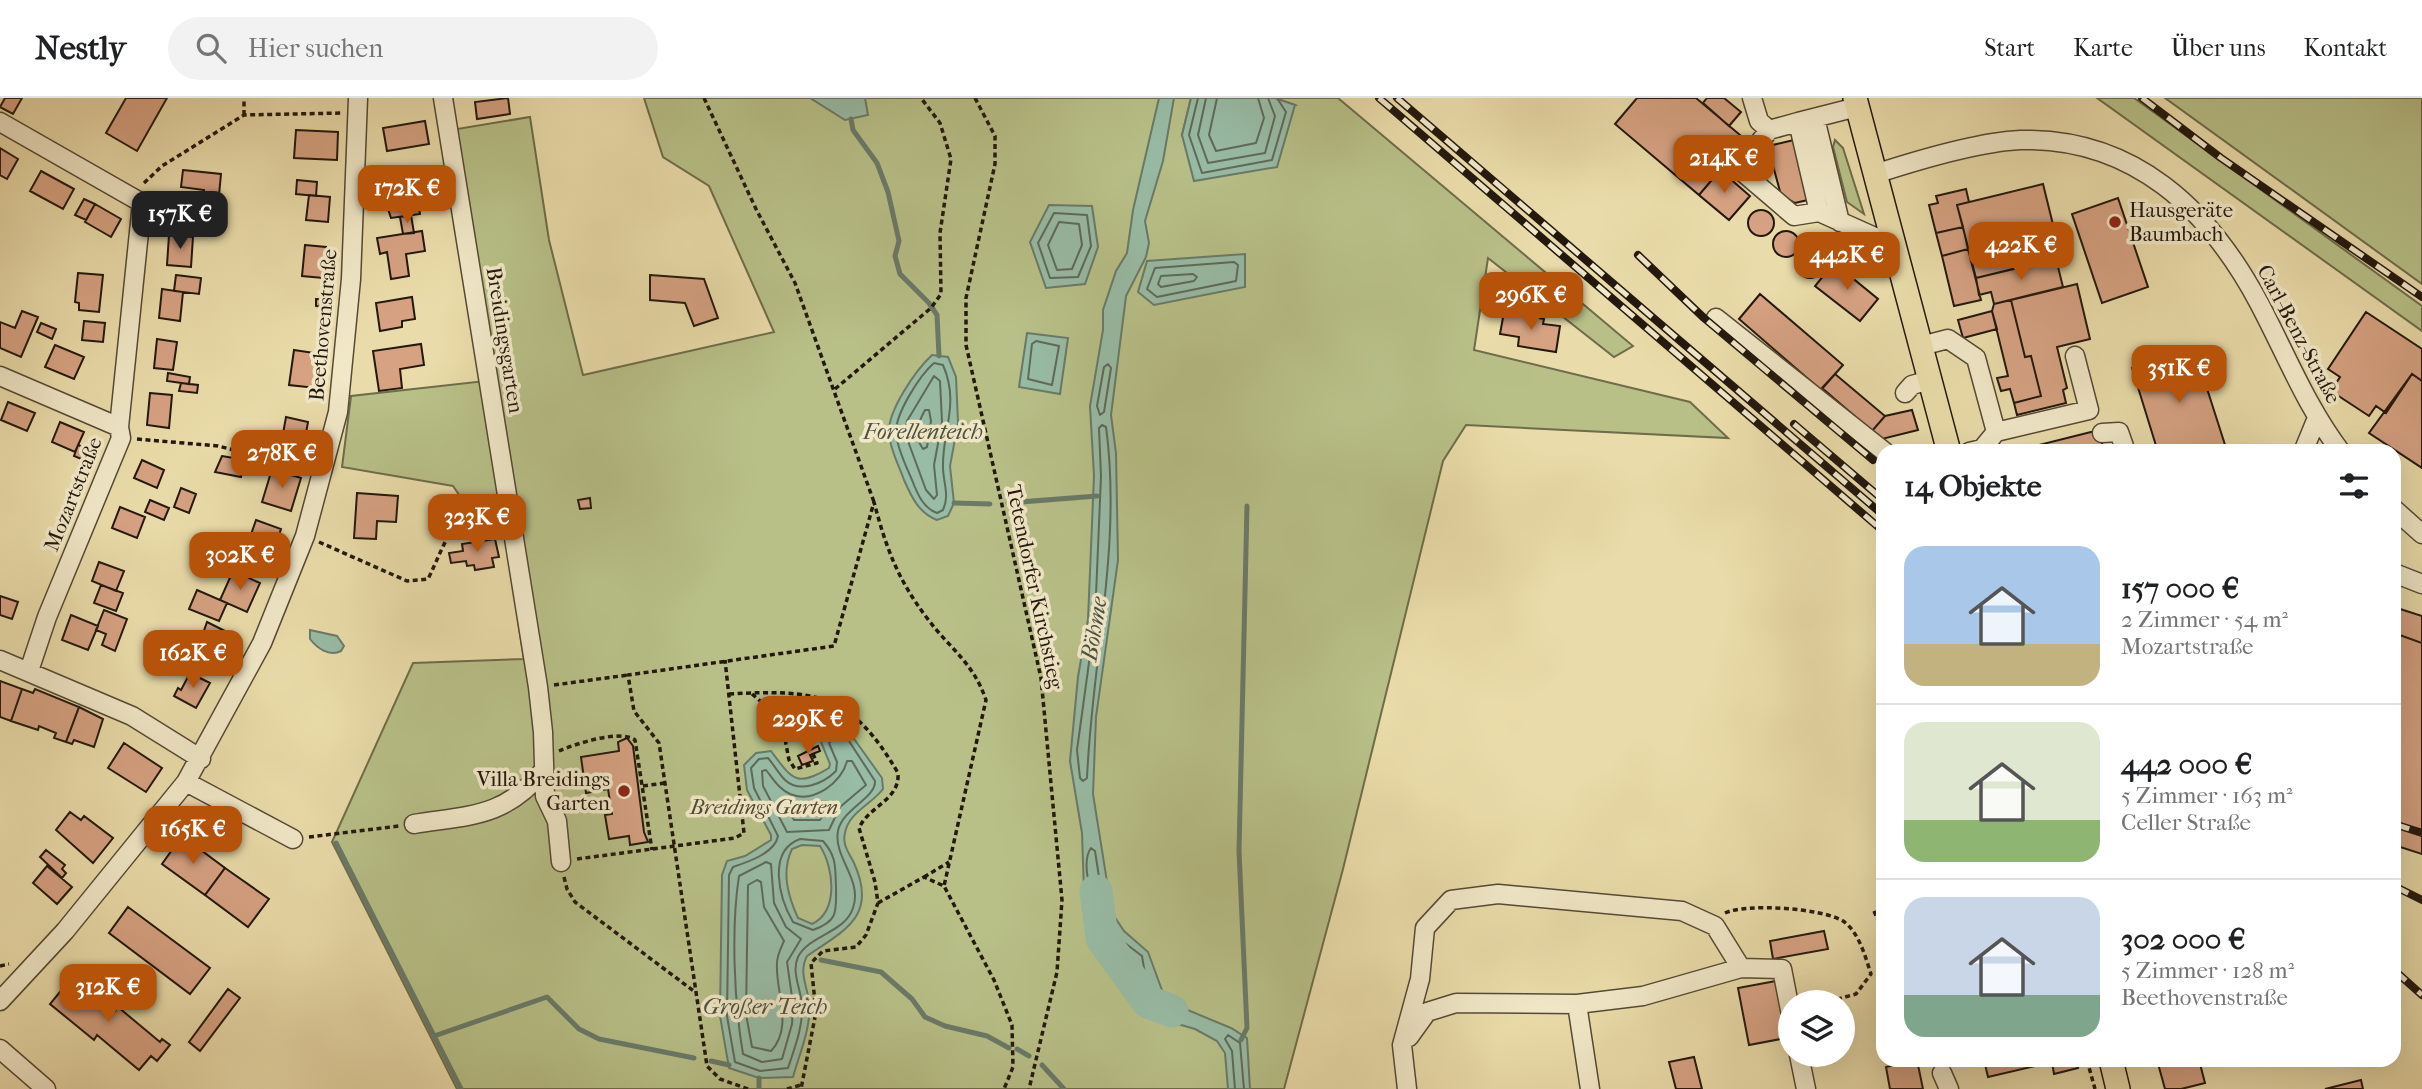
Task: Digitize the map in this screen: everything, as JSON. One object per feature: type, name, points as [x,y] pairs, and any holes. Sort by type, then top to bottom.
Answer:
[{"type":"main road","points":[[1856,103],[1947,444]]},
{"type":"main road","points":[[2113,1067],[2118,1089]]},
{"type":"street","name":"Breidingsgarten","points":[[443,98],[538,687],[545,796],[557,821],[561,862]]},
{"type":"street","points":[[1752,98],[1759,121],[1769,130]]},
{"type":"street","points":[[1856,103],[1769,130],[1739,169],[1794,216],[1819,212],[1895,246]]},
{"type":"street","name":"Beethovenstraße","points":[[0,1001],[65,931],[186,782],[201,759],[262,643],[305,536],[324,473],[338,412],[351,279],[358,105]]},
{"type":"street","points":[[1806,120],[1819,212]]},
{"type":"street","points":[[1806,120],[1840,222]]},
{"type":"street","points":[[0,122],[142,203]]},
{"type":"street","name":"Carl-Benz-Straße","points":[[1875,174],[2018,140],[2078,145],[2128,162],[2174,191],[2206,223],[2235,260],[2317,418],[2335,444]]},
{"type":"street","name":"Mozartstraße","points":[[29,671],[47,617],[120,432],[142,203]]},
{"type":"street","points":[[1716,318],[1876,445]]},
{"type":"street","points":[[1921,346],[1948,339],[1976,358],[1996,432]]},
{"type":"street","points":[[1985,444],[1996,432],[2089,410],[2075,356]]},
{"type":"street","points":[[0,376],[120,432]]},
{"type":"street","points":[[1905,393],[1912,385],[1930,380]]},
{"type":"street","points":[[2306,444],[2317,418]]},
{"type":"street","points":[[2102,433],[2119,432],[2123,444]]},
{"type":"street","points":[[2401,515],[2422,534]]},
{"type":"street","points":[[2401,576],[2422,583]]},
{"type":"street","points":[[0,660],[132,716],[201,759]]},
{"type":"street","points":[[414,824],[495,810],[525,793],[543,764]]},
{"type":"street","points":[[186,782],[293,839]]},
{"type":"street","points":[[1407,1089],[1402,1045],[1420,979],[1425,928],[1451,900],[1498,894],[1682,911],[1715,926],[1741,968]]},
{"type":"street","points":[[1402,1045],[1427,1013],[1456,1003],[1577,1004],[1643,996],[1741,968],[1782,969],[1786,990]]},
{"type":"street","points":[[1577,1004],[1590,1089]]},
{"type":"street","points":[[0,1049],[46,1089]]},
{"type":"street","points":[[1801,1067],[1806,1089]]},
{"type":"path","points":[[244,98],[244,115]]},
{"type":"path","points":[[704,98],[755,209],[794,283],[874,502],[889,558],[927,618],[978,676],[986,700],[944,886]]},
{"type":"path","points":[[835,390],[932,307],[941,293],[940,233],[951,159],[940,123],[921,98]]},
{"type":"path","name":"Tetendorfer Kirchstieg","points":[[975,98],[995,136],[995,164],[966,298],[966,345],[1041,678],[1062,900],[1057,972],[1029,1089]]},
{"type":"path","points":[[142,203],[144,183],[162,166],[244,115],[358,105]]},
{"type":"path","points":[[120,432],[218,446],[324,473]]},
{"type":"path","points":[[538,687],[834,646],[874,502]]},
{"type":"path","points":[[305,536],[407,581],[428,579],[458,521],[471,512],[508,505]]},
{"type":"path","points":[[695,992],[575,902],[567,889],[561,862],[735,838],[744,833],[725,660]]},
{"type":"path","points":[[628,675],[634,711],[659,743],[707,1066],[720,1079],[748,1089]]},
{"type":"path","points":[[750,693],[807,741],[817,763],[796,769],[789,760],[782,721]]},
{"type":"path","points":[[729,694],[822,698],[843,706],[859,719],[898,773],[899,783],[893,793],[862,821],[859,828],[875,882],[877,903],[862,942],[856,947],[823,951],[811,962],[816,1012],[801,1087],[787,1089]]},
{"type":"path","points":[[543,764],[584,742],[629,736],[638,747],[652,850]]},
{"type":"path","points":[[643,786],[665,783]]},
{"type":"path","points":[[293,839],[414,824]]},
{"type":"path","points":[[877,903],[949,862]]},
{"type":"path","points":[[924,877],[944,886],[994,980],[1012,1025],[1013,1067],[1004,1089]]},
{"type":"path","points":[[1715,926],[1721,915],[1734,909],[1813,912],[1843,922],[1861,944],[1871,974],[1855,994]]},
{"type":"path","points":[[1874,911],[1876,916]]},
{"type":"path","points":[[2089,1067],[2095,1089]]},
{"type":"green space","name":"Breidings Garten","points":[[644,98],[1191,98],[1182,135],[1295,105],[1275,98],[1338,98],[1633,346],[1614,357],[1488,258],[1474,350],[1690,402],[1728,438],[1466,425],[1443,461],[1343,869],[1284,1089],[457,1089],[332,842],[413,663],[524,659],[518,621],[533,619],[457,129],[530,117],[549,240],[583,375],[774,332],[709,186],[663,157]]},
{"type":"green space","points":[[2097,98],[2134,98],[2422,306],[2422,331]]},
{"type":"green space","points":[[2165,98],[2422,98],[2422,284]]},
{"type":"green space","points":[[1835,140],[1843,148],[1864,214],[1847,202],[1833,147]]},
{"type":"green space","points":[[485,381],[503,501],[466,505],[453,486],[342,467],[351,396]]},
{"type":"water","points":[[810,98],[865,98],[868,115],[845,120]]},
{"type":"water","points":[[1159,98],[1174,98],[1163,161],[1145,221],[1149,243],[1146,257],[1126,296],[1111,415],[1116,453],[1118,560],[1096,717],[1093,794],[1112,913],[1124,931],[1148,952],[1166,1001],[1231,1028],[1247,1038],[1250,1089],[1228,1089],[1225,1053],[1217,1041],[1149,1010],[1133,976],[1099,930],[1084,891],[1082,833],[1070,761],[1078,677],[1088,619],[1094,476],[1090,406],[1103,330],[1103,310],[1116,271],[1127,253],[1133,210]]},
{"type":"water","points":[[1191,98],[1275,98],[1295,105],[1277,167],[1194,181],[1182,135]]},
{"type":"water","points":[[1049,205],[1092,206],[1098,247],[1085,284],[1046,288],[1030,242]]},
{"type":"water","points":[[1245,254],[1245,287],[1154,305],[1138,292],[1147,261]]},
{"type":"water","points":[[1027,333],[1068,338],[1060,394],[1019,387]]},
{"type":"water","name":"Forellenteich","points":[[932,355],[948,357],[956,377],[958,423],[950,466],[954,503],[948,516],[937,520],[925,513],[913,499],[895,457],[889,434],[898,403],[918,370]]},
{"type":"water","points":[[310,630],[337,636],[344,646],[337,653],[324,651],[310,639]]},
{"type":"water","name":"Großer Teich","points":[[847,729],[882,778],[883,789],[855,814],[844,837],[860,881],[860,909],[845,929],[807,956],[803,972],[809,1000],[809,1019],[793,1077],[759,1078],[729,1068],[720,1016],[722,875],[727,861],[745,856],[771,840],[771,835],[747,790],[744,765],[756,753],[771,751],[790,774],[796,778],[809,778],[829,768],[830,764],[821,742],[823,738],[828,733]],"holes":[[[802,845],[820,846],[831,877],[830,899],[821,918],[812,924],[798,918],[791,901],[786,875],[792,849]]]},
{"type":"building","points":[[5,98],[22,98],[13,114],[0,107]]},
{"type":"building","points":[[126,98],[167,98],[137,151],[106,133]]},
{"type":"building","points":[[508,98],[510,114],[477,119],[475,102]]},
{"type":"building","points":[[1637,98],[1696,98],[1746,140],[1699,195],[1615,124]]},
{"type":"building","points":[[1707,98],[1724,98],[1741,112],[1729,126],[1703,103]]},
{"type":"building","points":[[425,121],[429,144],[387,151],[383,128]]},
{"type":"building","points":[[296,130],[338,132],[337,160],[294,158]]},
{"type":"building","points":[[1794,140],[1808,200],[1795,203],[1781,195],[1769,151],[1773,145]]},
{"type":"building","points":[[0,148],[18,159],[7,179],[0,175]]},
{"type":"building","points":[[183,170],[221,174],[217,216],[201,214],[204,190],[181,187]]},
{"type":"building","points":[[1720,170],[1750,196],[1729,220],[1699,195]]},
{"type":"building","points":[[41,171],[74,189],[63,209],[30,191]]},
{"type":"building","points":[[428,174],[432,197],[417,199],[420,214],[391,218],[383,194],[413,187],[412,177]]},
{"type":"building","points":[[297,180],[317,182],[316,196],[296,194]]},
{"type":"building","points":[[2043,184],[2061,257],[1976,278],[1957,205]]},
{"type":"building","points":[[1966,189],[1969,202],[1957,205],[1963,227],[1936,233],[1929,205],[1938,203],[1936,196]]},
{"type":"building","points":[[309,195],[330,197],[328,222],[306,220]]},
{"type":"building","points":[[2118,198],[2148,287],[2102,303],[2072,214]]},
{"type":"building","points":[[84,199],[95,204],[86,220],[75,215]]},
{"type":"building","points":[[95,204],[121,219],[111,237],[85,222]]},
{"type":"building","points":[[1761,210],[1770,214],[1774,223],[1770,232],[1761,236],[1752,232],[1748,223],[1752,214]]},
{"type":"building","points":[[411,215],[414,233],[403,234],[400,217]]},
{"type":"building","points":[[1963,227],[1968,249],[1942,256],[1936,233]]},
{"type":"building","points":[[422,231],[425,251],[406,254],[409,276],[391,279],[387,252],[380,254],[377,238]]},
{"type":"building","points":[[1786,231],[1795,235],[1799,244],[1795,253],[1786,257],[1777,253],[1773,244],[1777,235]]},
{"type":"building","points":[[169,235],[193,237],[191,267],[167,265]]},
{"type":"building","points":[[305,245],[326,247],[323,278],[302,276]]},
{"type":"building","points":[[1968,249],[1981,300],[1954,306],[1942,256]]},
{"type":"building","points":[[1810,252],[1819,256],[1823,265],[1819,274],[1810,278],[1801,274],[1797,265],[1801,256]]},
{"type":"building","points":[[2056,259],[2063,287],[1994,304],[1991,292],[1979,295],[1976,278]]},
{"type":"building","points":[[1834,263],[1878,299],[1860,321],[1815,286]]},
{"type":"building","points":[[78,273],[103,275],[99,312],[79,310],[79,303],[75,302]]},
{"type":"building","points":[[176,275],[201,278],[199,294],[174,291]]},
{"type":"building","points":[[650,275],[704,279],[718,318],[694,326],[685,303],[650,300]]},
{"type":"building","points":[[2077,284],[2090,339],[2057,347],[2067,388],[2063,390],[2066,403],[2017,415],[2014,403],[2041,396],[2031,356],[2025,357],[2011,300]]},
{"type":"building","points":[[162,289],[183,292],[180,321],[159,318]]},
{"type":"building","points":[[1760,294],[1843,365],[1821,390],[1739,319]]},
{"type":"building","points":[[412,297],[415,319],[402,321],[402,327],[380,331],[376,303]]},
{"type":"building","points":[[316,299],[330,300],[329,308],[316,306]]},
{"type":"building","points":[[2011,300],[2025,357],[2031,356],[2041,396],[2014,403],[2010,389],[2001,391],[1997,378],[2008,376],[1992,311],[1994,304]]},
{"type":"building","points":[[22,311],[38,317],[21,357],[0,348],[0,322],[15,328]]},
{"type":"building","points":[[1992,311],[1997,329],[1963,338],[1958,320]]},
{"type":"building","points":[[1504,312],[1544,319],[1543,324],[1560,326],[1556,352],[1518,346],[1519,337],[1500,334]]},
{"type":"building","points":[[2366,312],[2422,349],[2422,381],[2412,374],[2386,413],[2376,406],[2369,416],[2331,391],[2340,377],[2328,369]]},
{"type":"building","points":[[84,321],[105,323],[103,342],[82,340]]},
{"type":"building","points":[[41,323],[56,329],[52,339],[37,332]]},
{"type":"building","points":[[157,339],[177,342],[173,370],[154,368]]},
{"type":"building","points":[[421,344],[424,365],[400,369],[402,388],[379,391],[373,351]]},
{"type":"building","points":[[55,345],[84,357],[74,379],[45,367]]},
{"type":"building","points":[[2194,348],[2225,444],[2156,444],[2132,368]]},
{"type":"building","points":[[294,350],[321,354],[316,388],[289,385]]},
{"type":"building","points":[[168,373],[190,377],[189,384],[167,381]]},
{"type":"building","points":[[1835,374],[1885,416],[1872,431],[1822,388]]},
{"type":"building","points":[[2412,374],[2422,381],[2422,468],[2401,454],[2401,444],[2386,444],[2369,433]]},
{"type":"building","points":[[181,383],[198,385],[197,393],[179,391]]},
{"type":"building","points":[[150,393],[172,395],[169,428],[147,425]]},
{"type":"building","points":[[8,402],[35,413],[27,431],[1,420]]},
{"type":"building","points":[[1912,410],[1918,430],[1882,439],[1872,431],[1885,416]]},
{"type":"building","points":[[286,417],[308,422],[303,450],[281,445]]},
{"type":"building","points":[[60,422],[84,432],[75,452],[52,442]]},
{"type":"building","points":[[2099,430],[2102,444],[2043,444]]},
{"type":"building","points":[[78,445],[97,452],[93,464],[74,456]]},
{"type":"building","points":[[222,456],[245,460],[241,477],[215,472]]},
{"type":"building","points":[[142,460],[164,470],[157,488],[134,478]]},
{"type":"building","points":[[272,469],[301,478],[291,511],[262,502]]},
{"type":"building","points":[[181,488],[196,494],[189,513],[174,507]]},
{"type":"building","points":[[357,493],[398,496],[396,522],[377,521],[376,539],[354,538]]},
{"type":"building","points":[[590,498],[591,508],[580,509],[578,500]]},
{"type":"building","points":[[150,500],[169,508],[164,520],[145,512]]},
{"type":"building","points":[[120,507],[145,517],[137,538],[112,528]]},
{"type":"building","points":[[256,520],[281,529],[270,561],[245,552]]},
{"type":"building","points":[[495,539],[499,557],[492,558],[494,567],[475,570],[474,565],[467,566],[466,561],[451,563],[449,553],[463,551],[462,544]]},
{"type":"building","points":[[99,562],[124,571],[116,591],[92,581]]},
{"type":"building","points":[[233,571],[260,583],[247,612],[220,600]]},
{"type":"building","points":[[101,585],[123,593],[116,611],[94,603]]},
{"type":"building","points":[[197,590],[227,603],[219,621],[189,609]]},
{"type":"building","points":[[0,596],[18,602],[12,619],[0,615]]},
{"type":"building","points":[[2401,609],[2422,616],[2422,643],[2401,636]]},
{"type":"building","points":[[104,610],[127,619],[115,651],[102,645],[106,634],[96,630]]},
{"type":"building","points":[[71,615],[98,626],[88,650],[62,640]]},
{"type":"building","points":[[207,622],[233,635],[220,662],[197,651]]},
{"type":"building","points":[[2401,636],[2422,643],[2422,854],[2401,847]]},
{"type":"building","points":[[166,653],[183,661],[179,670],[162,662]]},
{"type":"building","points":[[190,673],[210,683],[196,708],[174,696],[178,688],[181,690]]},
{"type":"building","points":[[0,681],[22,689],[11,721],[0,717]]},
{"type":"building","points":[[22,689],[33,693],[35,689],[79,707],[66,742],[54,738],[56,733],[39,726],[38,730],[11,721]]},
{"type":"building","points":[[79,707],[103,719],[94,747],[74,740],[72,744],[66,742]]},
{"type":"building","name":"Villa Breidings Garten","points":[[627,738],[633,746],[644,832],[648,842],[630,845],[629,836],[609,839],[605,815],[612,814],[608,789],[586,793],[581,757],[619,751],[618,742]]},
{"type":"building","points":[[124,743],[162,768],[146,792],[108,768]]},
{"type":"building","points":[[818,746],[820,751],[810,755],[813,761],[802,765],[798,756]]},
{"type":"building","points":[[70,812],[81,820],[84,816],[113,838],[93,863],[56,830]]},
{"type":"building","points":[[182,836],[225,868],[205,895],[162,864]]},
{"type":"building","points":[[46,850],[65,865],[62,869],[66,873],[62,878],[40,857]]},
{"type":"building","points":[[47,866],[72,887],[57,904],[33,883]]},
{"type":"building","points":[[225,868],[269,899],[248,927],[205,895]]},
{"type":"building","points":[[128,907],[210,968],[190,994],[109,933]]},
{"type":"building","points":[[1824,931],[1828,949],[1773,959],[1770,941]]},
{"type":"building","points":[[73,976],[115,1011],[118,1007],[160,1042],[162,1039],[170,1045],[157,1061],[151,1056],[139,1070],[97,1035],[94,1040],[50,1004]]},
{"type":"building","points":[[1776,981],[1778,1040],[1749,1045],[1738,988]]},
{"type":"building","points":[[228,989],[240,998],[200,1051],[189,1042]]},
{"type":"building","points":[[1694,1057],[1702,1089],[1676,1089],[1669,1062]]},
{"type":"building","points":[[1886,1067],[1918,1067],[1923,1089],[1890,1089]]},
{"type":"building","points":[[1986,1067],[2031,1067],[1988,1077]]},
{"type":"building","points":[[2053,1067],[2078,1067],[2078,1068],[2054,1074]]},
{"type":"building","points":[[2159,1067],[2201,1067],[2205,1083],[2181,1089],[2165,1089]]},
{"type":"building","points":[[2361,1080],[2363,1089],[2325,1089]]},
{"type":"waterway","points":[[851,119],[853,130],[877,163],[888,192],[899,241],[895,256],[900,274],[929,303],[937,315],[939,356]]},
{"type":"waterway","points":[[1008,503],[1097,496]]},
{"type":"waterway","points":[[954,503],[990,504]]},
{"type":"waterway","points":[[1241,1040],[1247,1028],[1239,851],[1247,506]]},
{"type":"waterway","points":[[336,843],[461,1089]]},
{"type":"waterway","name":"Böhme","points":[[1096,891],[1102,938],[1148,1002],[1172,1011]]},
{"type":"waterway","points":[[821,960],[881,972],[912,999],[925,1017],[945,1026],[987,1036],[1009,1048]]},
{"type":"waterway","points":[[437,1035],[547,997],[579,1029],[599,1039],[694,1058]]},
{"type":"waterway","points":[[1017,1049],[1029,1056]]},
{"type":"waterway","points":[[711,1061],[729,1065]]},
{"type":"waterway","points":[[1042,1065],[1064,1089]]},
{"type":"waterway","points":[[759,1078],[759,1089]]},
{"type":"railway","points":[[1379,98],[1876,525]]},
{"type":"railway","points":[[1397,98],[1876,509]]},
{"type":"railway","points":[[2142,98],[2221,158],[2422,297]]},
{"type":"railway","points":[[1638,255],[1704,318],[1873,460]]},
{"type":"railway","points":[[1794,424],[1876,494]]},
{"type":"railway","points":[[2401,826],[2422,833]]},
{"type":"railway","points":[[2401,890],[2422,900]]},
{"type":"railway","points":[[2401,976],[2422,995]]},
{"type":"place","name":"Hausgeräte Baumbach","points":[[2115,222]]},
{"type":"place","name":"Villa Breidings Garten","points":[[624,791]]}]
